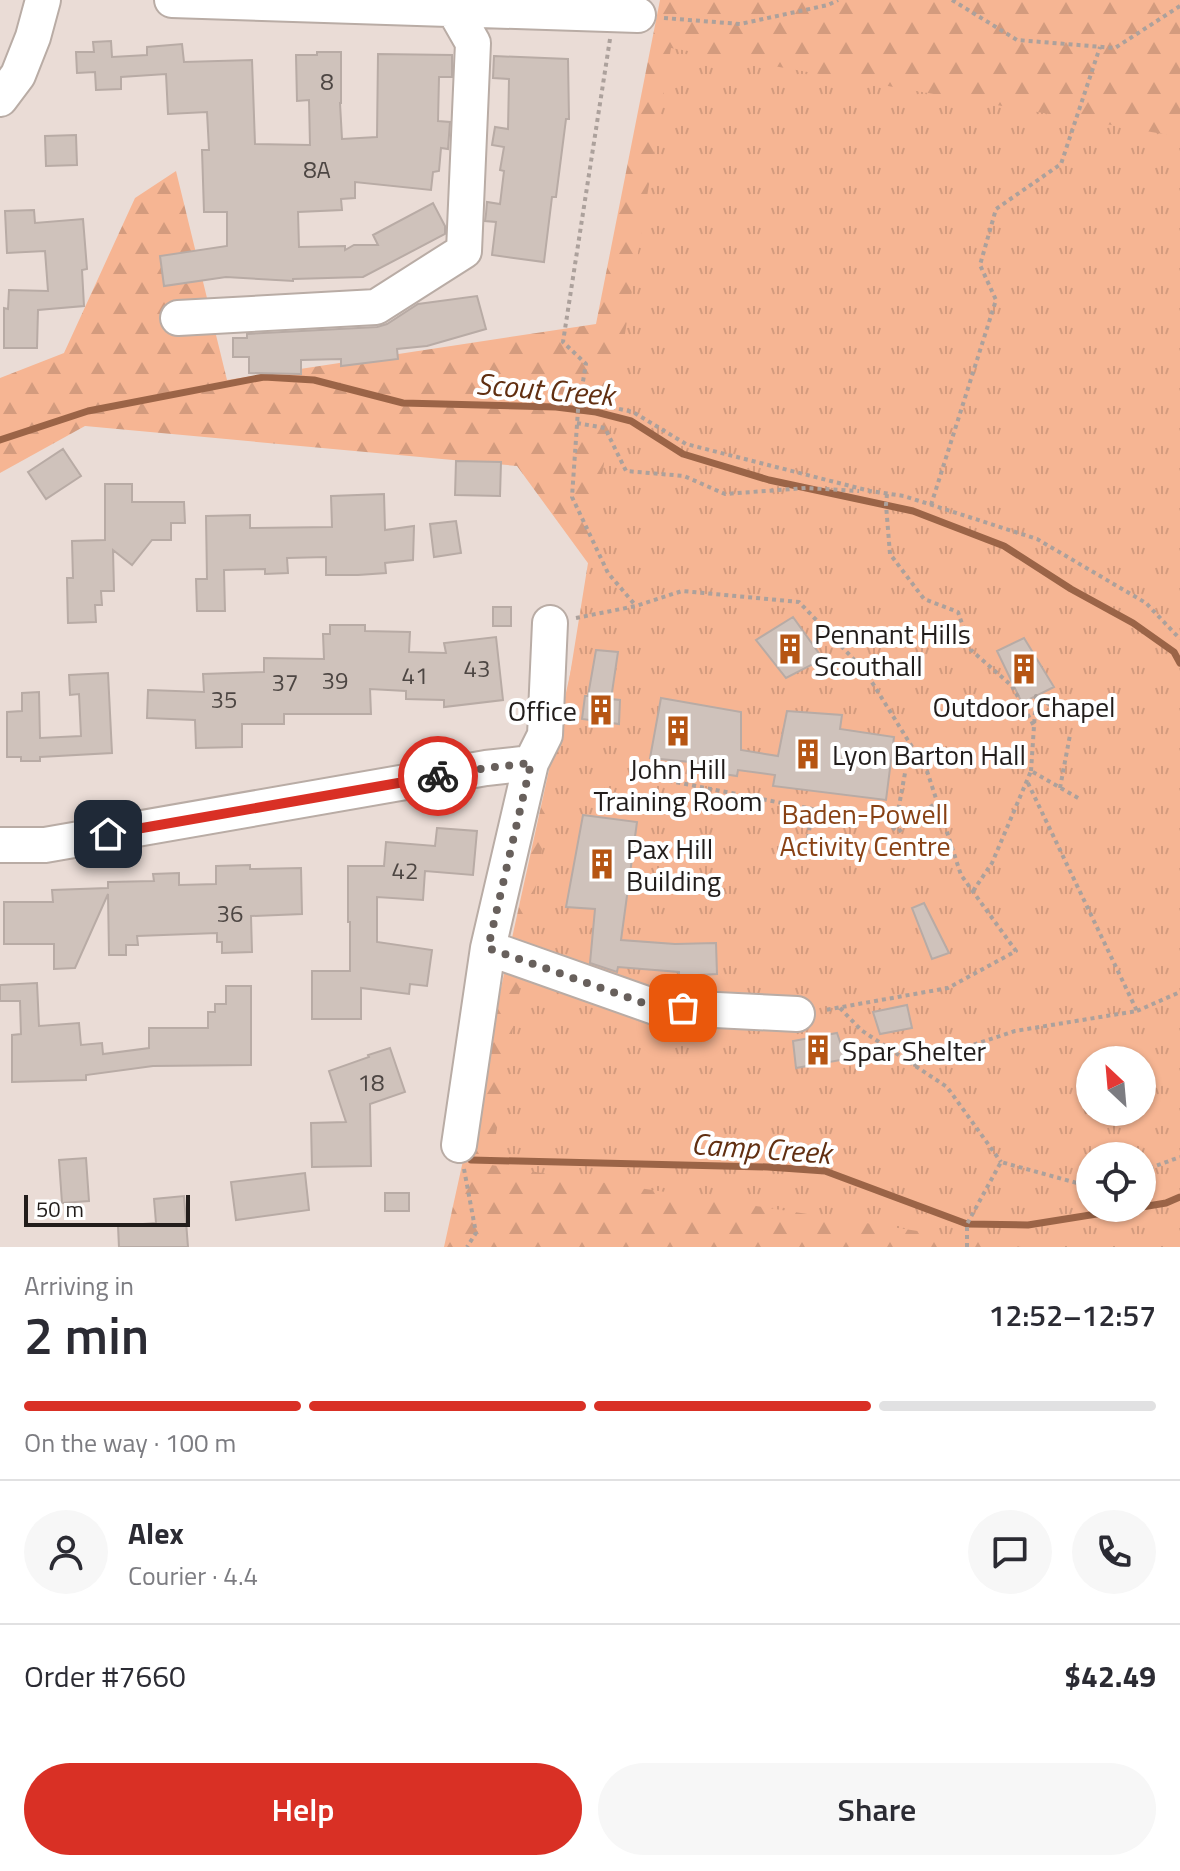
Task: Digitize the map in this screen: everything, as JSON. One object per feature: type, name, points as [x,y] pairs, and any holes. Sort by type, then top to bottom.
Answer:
[{"type":"street","points":[[0,99],[18,75],[43,0]]},
{"type":"street","points":[[172,0],[626,14]]},
{"type":"street","points":[[178,318],[376,307],[464,251],[473,43],[453,8]]},
{"type":"street","points":[[459,1145],[488,948],[531,763],[545,735],[550,623]]},
{"type":"street","points":[[0,845],[45,845],[486,768],[531,763]]},
{"type":"street","points":[[488,948],[655,1007],[797,1014]]},
{"type":"path","points":[[636,606],[608,573],[572,497],[577,423],[586,364],[563,342],[626,14],[740,24],[828,5],[838,0]]},
{"type":"path","points":[[952,0],[1017,40],[1115,48],[1180,6]]},
{"type":"path","points":[[931,505],[996,300],[980,265],[996,209],[1061,164],[1100,47]]},
{"type":"path","points":[[580,400],[633,412],[686,444],[870,491],[904,496],[1037,539],[1146,603],[1180,639]]},
{"type":"path","points":[[577,423],[605,428],[626,471],[684,476],[725,494],[806,488],[870,491]]},
{"type":"path","points":[[887,494],[890,554],[924,599],[958,612],[971,650],[1012,686],[1034,726]]},
{"type":"path","points":[[550,623],[636,606],[682,591],[799,602],[865,671],[927,771],[961,875],[1016,951],[948,988],[797,1014]]},
{"type":"path","points":[[973,891],[992,863],[1031,771],[1036,696],[1071,718]]},
{"type":"path","points":[[1060,788],[1070,735]]},
{"type":"path","points":[[1031,771],[1080,799]]},
{"type":"path","points":[[645,776],[812,809],[897,817],[905,773]]},
{"type":"path","points":[[1027,781],[1137,1011]]},
{"type":"path","points":[[878,815],[898,832],[937,802]]},
{"type":"path","points":[[807,846],[812,809]]},
{"type":"path","points":[[913,1065],[1015,1031],[1137,1011],[1180,992]]},
{"type":"path","points":[[840,1007],[861,1030],[947,1087],[1001,1162],[1076,1183]]},
{"type":"path","points":[[459,1145],[476,1233],[467,1247]]},
{"type":"path","points":[[1156,1166],[1180,1157]]},
{"type":"path","points":[[967,1247],[967,1224],[1001,1162]]},
{"type":"green space","name":"Baden-Powell Activity Centre","points":[[660,0],[1180,0],[1180,1247],[444,1247],[593,570],[517,466],[85,426],[0,473],[0,378],[64,353],[135,198],[176,171],[227,380],[596,324]]},
{"type":"green space","name":"Baden-Powell Activity Centre","points":[[671,48],[1180,137],[1180,1247],[1021,1247],[491,1165]]},
{"type":"building","points":[[111,41],[112,57],[147,55],[147,47],[182,44],[184,62],[252,60],[255,144],[310,145],[309,100],[297,101],[296,55],[341,52],[342,139],[377,137],[378,54],[452,55],[452,77],[439,77],[438,121],[450,122],[448,149],[441,148],[439,171],[433,172],[431,190],[355,182],[355,198],[341,199],[342,210],[298,212],[299,247],[345,246],[345,250],[354,245],[378,245],[373,235],[433,203],[445,226],[445,234],[363,277],[293,281],[226,277],[164,286],[160,256],[227,246],[227,212],[204,212],[202,150],[209,150],[207,112],[168,114],[166,74],[121,77],[121,89],[96,90],[95,72],[77,73],[76,52],[94,52],[93,42]]},
{"type":"building","points":[[494,56],[568,59],[569,119],[566,119],[556,197],[552,197],[544,262],[492,255],[496,222],[485,221],[487,202],[500,204],[504,147],[492,145],[495,127],[508,129],[509,79],[493,78]]},
{"type":"building","points":[[76,135],[77,165],[46,166],[45,136]]},
{"type":"building","points":[[34,210],[35,223],[83,219],[87,269],[82,270],[84,306],[38,310],[37,348],[4,348],[4,308],[8,309],[9,290],[48,291],[45,251],[7,253],[5,211]]},
{"type":"building","points":[[477,296],[486,329],[427,346],[397,349],[398,359],[341,366],[341,359],[301,360],[301,374],[249,373],[249,357],[233,357],[233,338],[247,338],[247,334],[377,327],[418,304]]},
{"type":"building","points":[[63,449],[81,476],[46,499],[28,472]]},
{"type":"building","points":[[456,461],[501,462],[500,496],[455,495]]},
{"type":"building","points":[[105,484],[132,484],[132,502],[184,502],[185,523],[171,523],[171,540],[152,540],[132,565],[113,550],[114,591],[101,591],[102,605],[95,605],[96,622],[68,623],[67,578],[73,578],[72,541],[105,540]]},
{"type":"building","points":[[384,494],[385,530],[414,526],[413,560],[385,563],[386,573],[358,575],[326,575],[326,557],[287,558],[288,573],[265,574],[265,569],[224,570],[225,611],[197,611],[196,579],[207,579],[206,516],[250,515],[250,528],[332,527],[331,496]]},
{"type":"building","points":[[456,521],[461,553],[434,557],[430,524]]},
{"type":"building","points":[[493,607],[511,607],[511,626],[493,626]]},
{"type":"building","name":"Pennant Hills Scouthall","points":[[793,617],[823,659],[786,678],[756,640]]},
{"type":"building","points":[[330,625],[365,625],[365,631],[410,632],[409,652],[446,653],[444,643],[496,637],[503,700],[444,707],[444,700],[406,699],[406,691],[370,689],[371,714],[284,714],[284,724],[242,724],[242,747],[196,748],[195,720],[147,718],[148,690],[204,692],[203,674],[264,672],[264,658],[324,659],[323,634],[330,634]]},
{"type":"building","name":"Outdoor Chapel","points":[[1024,638],[1054,687],[1022,703],[997,651]]},
{"type":"building","points":[[596,650],[618,652],[611,699],[620,700],[619,724],[582,719]]},
{"type":"building","points":[[108,673],[112,753],[40,757],[40,761],[7,757],[7,712],[22,711],[22,693],[39,692],[40,738],[81,736],[79,694],[70,695],[69,675]]},
{"type":"building","points":[[661,698],[741,712],[741,750],[778,756],[787,711],[842,715],[840,729],[894,737],[886,800],[773,786],[775,775],[738,770],[737,776],[709,772],[710,764],[650,758]]},
{"type":"building","points":[[583,815],[637,822],[621,940],[716,943],[717,974],[679,976],[679,972],[618,967],[617,972],[590,963],[595,909],[566,907]]},
{"type":"building","points":[[437,828],[477,831],[473,875],[425,871],[423,900],[377,897],[377,942],[432,950],[427,986],[410,984],[409,994],[361,988],[361,1019],[312,1019],[312,971],[350,971],[348,866],[384,866],[386,842],[435,846]]},
{"type":"building","points":[[250,865],[250,869],[301,868],[302,914],[251,916],[252,952],[222,953],[222,942],[217,942],[217,933],[137,936],[138,945],[126,945],[126,955],[109,955],[108,894],[75,968],[54,969],[54,944],[4,944],[4,902],[53,902],[52,890],[108,888],[108,882],[154,881],[153,874],[179,873],[179,885],[216,884],[216,866]]},
{"type":"building","points":[[924,903],[949,953],[932,959],[912,908]]},
{"type":"building","points":[[37,983],[39,1026],[79,1023],[81,1045],[102,1043],[103,1054],[149,1048],[149,1028],[208,1028],[208,1012],[215,1012],[215,1004],[226,1004],[226,986],[251,986],[251,1065],[153,1066],[86,1075],[86,1080],[12,1082],[12,1035],[21,1034],[20,1001],[0,1001],[0,985]]},
{"type":"building","points":[[907,1005],[912,1028],[880,1034],[873,1012]]},
{"type":"building","name":"Spar Shelter","points":[[837,1033],[846,1059],[796,1068],[793,1041]]},
{"type":"building","points":[[390,1048],[405,1092],[370,1104],[371,1166],[312,1167],[311,1123],[346,1122],[329,1071]]},
{"type":"building","points":[[86,1158],[89,1201],[62,1203],[59,1160]]},
{"type":"building","points":[[305,1173],[309,1210],[236,1220],[231,1182]]},
{"type":"building","points":[[385,1193],[409,1193],[409,1211],[385,1211]]},
{"type":"building","points":[[184,1196],[188,1247],[119,1247],[118,1226],[156,1223],[154,1199]]},
{"type":"waterway","name":"Scout Creek","points":[[0,440],[88,411],[264,377],[314,380],[403,403],[556,407],[596,412],[631,421],[683,454],[769,480],[913,511],[1004,546],[1071,589],[1133,623],[1174,652],[1180,663]]},
{"type":"waterway","name":"Camp Creek","points":[[471,1160],[825,1171],[967,1224],[1028,1225],[1076,1217]]},
{"type":"waterway","name":"Camp Creek","points":[[1156,1205],[1180,1197]]},
{"type":"way so far","points":[[438,776],[531,763],[488,948],[655,1007],[683,1008]]},
{"type":"place","name":"Pennant Hills Scouthall","points":[[790,649]]},
{"type":"place","name":"Outdoor Chapel","points":[[1024,669]]},
{"type":"place","name":"Office","points":[[601,710]]},
{"type":"place","name":"John Hill Training Room","points":[[678,731]]},
{"type":"place","name":"Lyon Barton Hall","points":[[808,754]]},
{"type":"place","name":"Pax Hill Building","points":[[602,864]]},
{"type":"place","name":"Spar Shelter","points":[[818,1050]]},
{"type":"route","points":[[108,834],[438,776]]}]
